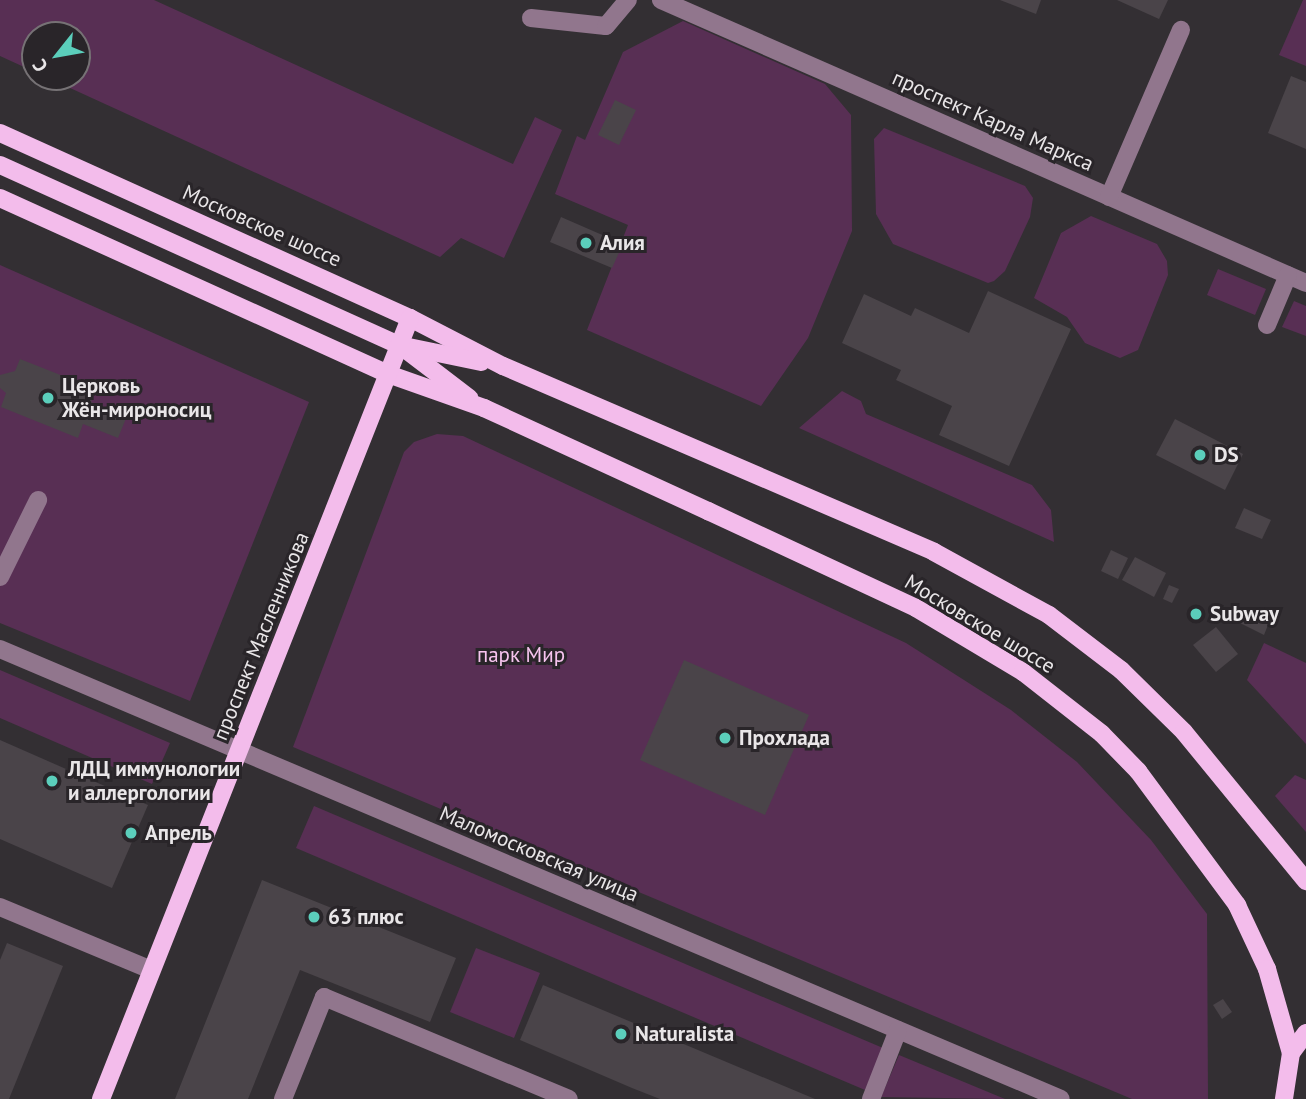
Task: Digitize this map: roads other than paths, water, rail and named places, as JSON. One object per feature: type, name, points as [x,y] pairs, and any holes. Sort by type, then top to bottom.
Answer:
[{"type":"main road","name":"Московское шоссе","points":[[0,133],[410,318],[503,366],[933,552],[1049,615],[1121,670],[1184,732],[1306,881]]},
{"type":"main road","name":"Московское шоссе","points":[[0,165],[400,345],[484,408]]},
{"type":"main road","name":"Московское шоссе","points":[[0,198],[388,374],[484,408],[916,608],[1023,672],[1102,734],[1138,771],[1237,905],[1263,957],[1291,1053],[1284,1099]]},
{"type":"main road","name":"проспект Масленникова","points":[[101,1099],[149,969],[238,753],[410,318]]},
{"type":"main road","name":"Московское шоссе","points":[[400,345],[503,366]]},
{"type":"main road","name":"Московское шоссе","points":[[1291,1053],[1306,1033]]},
{"type":"street","points":[[531,18],[606,26],[628,0]]},
{"type":"street","name":"проспект Карла Маркса","points":[[662,0],[1306,283]]},
{"type":"street","points":[[1109,197],[1181,30]]},
{"type":"street","points":[[1267,325],[1288,275]]},
{"type":"street","points":[[0,577],[38,500]]},
{"type":"street","name":"Маломосковская улица","points":[[0,649],[238,753],[1061,1099]]},
{"type":"street","points":[[0,906],[149,969]]},
{"type":"street","points":[[283,1099],[324,997],[569,1099]]},
{"type":"street","points":[[871,1099],[898,1030]]},
{"type":"place","name":"Алия","points":[[586,243]]},
{"type":"place","name":"Церковь Жён-мироносиц","points":[[48,398]]},
{"type":"place","name":"DS","points":[[1200,455]]},
{"type":"place","name":"Subway","points":[[1196,614]]},
{"type":"place","name":"Прохлада","points":[[725,738]]},
{"type":"place","name":"ЛДЦ иммунологии и аллергологии","points":[[52,781]]},
{"type":"place","name":"Апрель","points":[[131,833]]},
{"type":"place","name":"63 плюс","points":[[314,917]]},
{"type":"place","name":"Naturalista","points":[[621,1034]]},
{"type":"park label","name":"парк Мир","points":[[521,655]]}]
